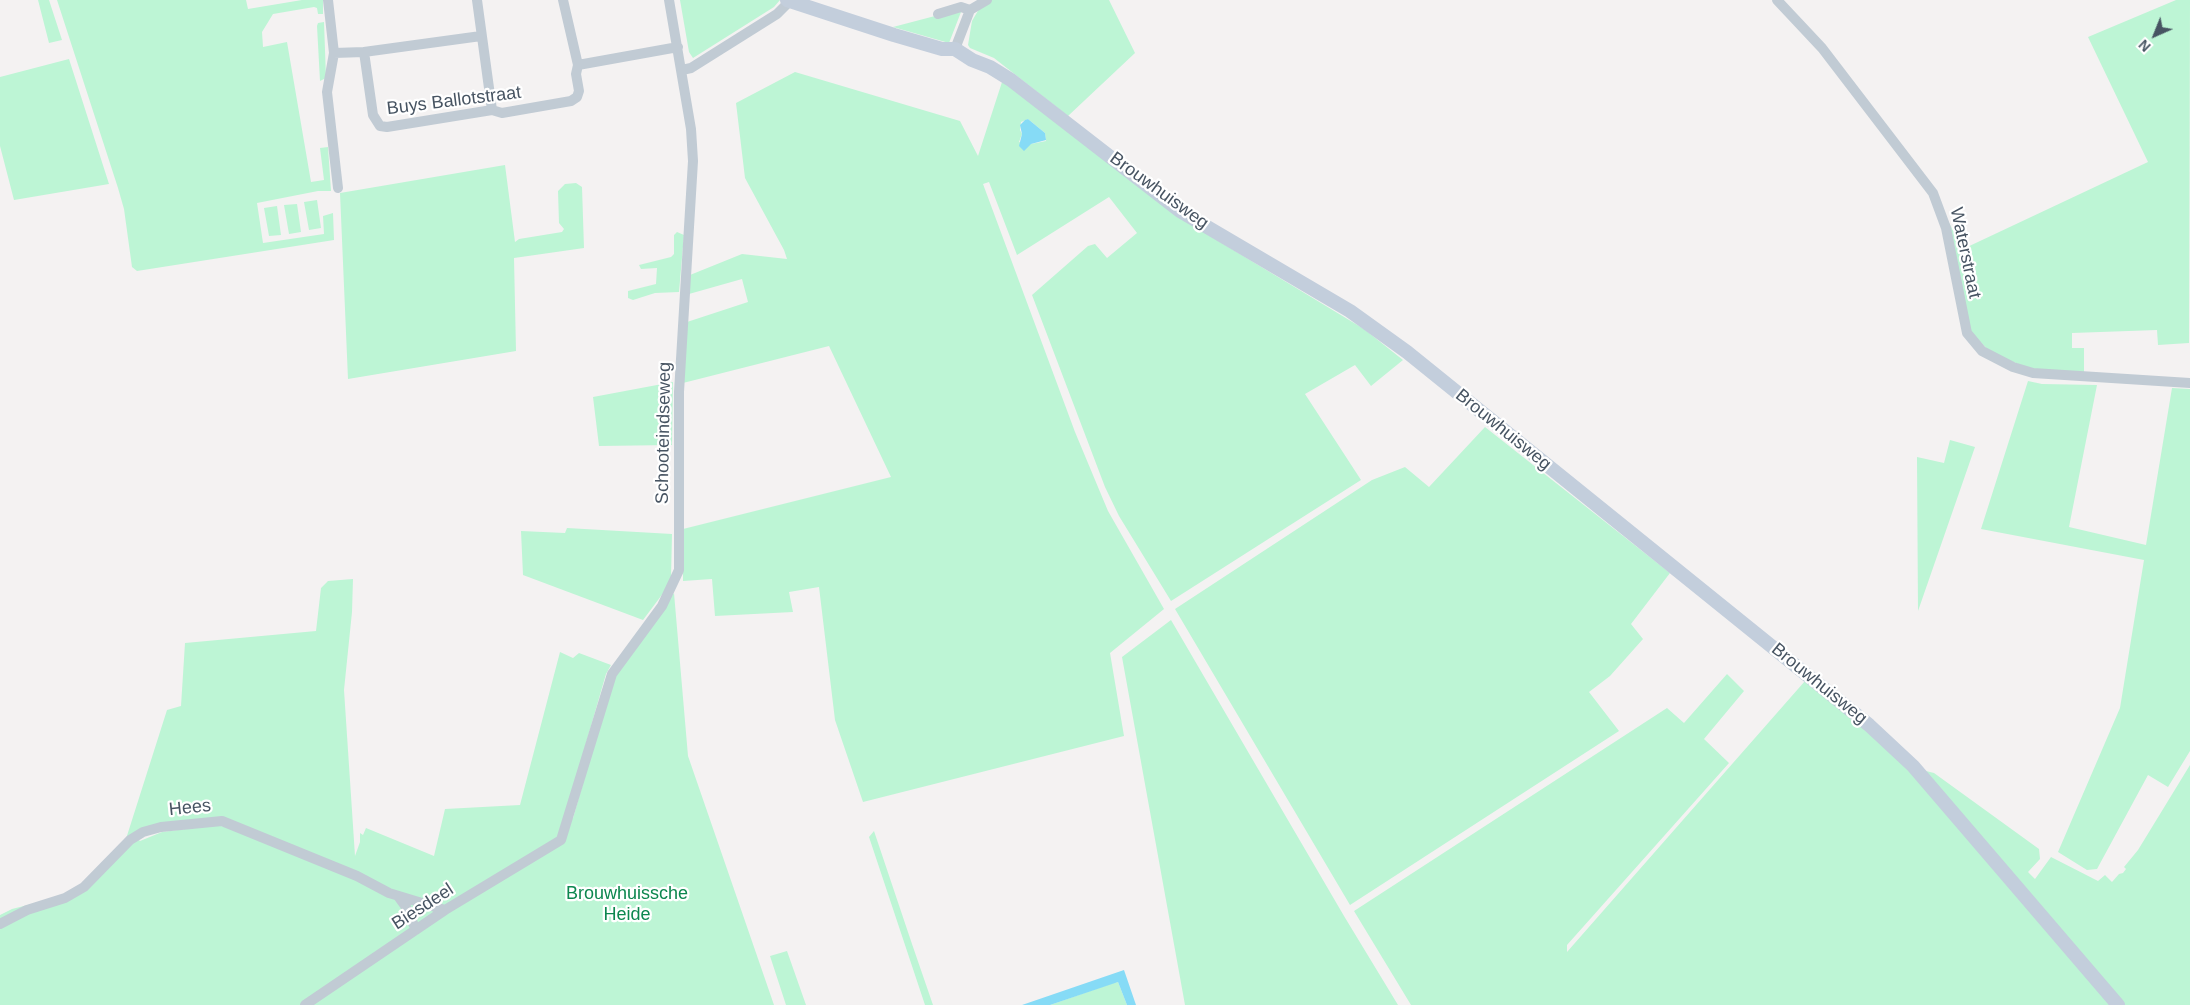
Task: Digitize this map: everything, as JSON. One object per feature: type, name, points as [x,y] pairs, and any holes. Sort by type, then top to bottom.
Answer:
[{"type":"street","points":[[328,0],[334,53],[327,92],[338,188]]},
{"type":"street","points":[[477,0],[492,110]]},
{"type":"street","points":[[563,0],[578,65],[678,47]]},
{"type":"street","name":"Schooteindseweg","points":[[560,840],[612,674],[662,606],[679,570],[679,392],[693,160],[692,129],[669,0]]},
{"type":"street","points":[[955,49],[970,10],[986,0]]},
{"type":"street","name":"Waterstraat","points":[[1777,0],[1822,48],[1933,193],[1946,228],[1967,333],[1982,351],[2013,367],[2033,373],[2190,383]]},
{"type":"street","points":[[682,70],[691,68],[777,14],[788,1]]},
{"type":"street","name":"Brouwhuisweg","points":[[788,1],[934,46],[955,49],[1011,80],[1180,211],[1350,311],[1381,333],[1735,615],[1869,726],[1913,766],[2118,1005]]},
{"type":"street","points":[[938,14],[961,8],[970,10]]},
{"type":"street","points":[[334,53],[364,52],[481,36]]},
{"type":"street","name":"Buys Ballotstraat","points":[[364,52],[373,115],[380,126],[387,127],[492,110],[502,113],[571,101],[577,97],[579,91],[576,74],[578,65]]},
{"type":"street","name":"Hees","points":[[0,924],[26,910],[66,898],[84,887],[130,840],[143,832],[161,827],[222,821],[340,869],[398,896],[445,910]]},
{"type":"street","name":"Biesdeel","points":[[305,1005],[445,910],[560,840]]},
{"type":"street","points":[[398,896],[406,907],[416,930]]},
{"type":"green space","points":[[38,0],[49,0],[62,40],[49,43]]},
{"type":"green space","points":[[57,0],[246,0],[248,9],[302,0],[323,0],[323,14],[318,14],[317,8],[314,7],[273,14],[262,32],[263,47],[287,42],[311,182],[324,180],[320,148],[328,147],[331,191],[318,191],[257,203],[263,243],[324,234],[323,216],[333,213],[334,240],[137,271],[132,267],[124,209]]},
{"type":"green space","points":[[680,0],[780,0],[774,7],[693,58],[689,52]]},
{"type":"green space","points":[[990,0],[1109,0],[1135,53],[1068,116],[994,58],[970,48],[968,45],[972,21],[979,9]]},
{"type":"green space","points":[[2176,0],[2190,0],[2189,343],[2158,345],[2157,330],[2072,333],[2072,348],[2084,348],[2084,376],[2043,374],[1991,353],[1970,331],[1948,221],[1963,249],[2148,162],[2088,37]]},
{"type":"green space","points":[[954,11],[961,12],[949,43],[893,27]]},
{"type":"green space","points":[[324,22],[326,78],[320,81],[317,26],[318,23]]},
{"type":"green space","points":[[69,59],[109,184],[14,200],[0,146],[0,77]]},
{"type":"green space","points":[[795,72],[960,121],[978,156],[1003,79],[1182,219],[1364,329],[1403,360],[1371,386],[1355,365],[1305,394],[1361,480],[1171,601],[1119,516],[1105,487],[1032,295],[1088,246],[1095,244],[1107,258],[1137,233],[1109,197],[1017,255],[989,182],[983,184],[1075,432],[1108,511],[1164,609],[1110,653],[1124,736],[863,802],[835,720],[819,587],[789,592],[793,612],[715,616],[712,579],[683,581],[683,529],[891,477],[829,346],[683,383],[687,322],[748,302],[742,279],[689,294],[690,275],[742,254],[787,259],[745,178],[736,103]],"holes":[[[1028,119],[1045,133],[1046,141],[1031,144],[1019,142],[1022,134],[1020,130],[1021,122]]]},
{"type":"green space","points":[[505,165],[515,242],[519,239],[562,232],[564,229],[559,223],[558,191],[565,184],[576,183],[582,187],[584,248],[514,258],[516,351],[348,379],[340,193]]},
{"type":"green space","points":[[317,200],[321,228],[309,230],[304,202]]},
{"type":"green space","points":[[297,204],[301,232],[289,234],[284,205]]},
{"type":"green space","points":[[277,206],[281,235],[269,236],[264,208]]},
{"type":"green space","points":[[677,232],[684,235],[679,292],[655,293],[633,300],[628,298],[628,291],[656,284],[657,268],[641,269],[639,265],[671,257],[674,254],[674,235]]},
{"type":"green space","points":[[2028,381],[2042,384],[2097,385],[2069,527],[2146,545],[2172,388],[2190,389],[2190,751],[2168,787],[2148,775],[2097,869],[2087,870],[2058,852],[2120,708],[2144,560],[1981,529]]},
{"type":"green space","points":[[673,382],[672,445],[599,446],[593,397]]},
{"type":"green space","points":[[1485,427],[1670,573],[1631,624],[1643,639],[1610,676],[1589,692],[1619,731],[1350,905],[1175,609],[1372,480],[1405,467],[1429,487]]},
{"type":"green space","points":[[1950,440],[1975,447],[1918,611],[1917,457],[1944,463]]},
{"type":"green space","points":[[567,528],[672,534],[671,578],[667,588],[643,620],[523,575],[521,531],[565,533]]},
{"type":"green space","name":"Brouwhuissche Heide","points":[[353,579],[352,612],[344,690],[355,856],[360,842],[360,833],[363,835],[366,828],[434,856],[445,809],[520,805],[560,652],[573,658],[579,653],[611,665],[606,674],[563,823],[573,818],[613,680],[633,648],[674,593],[688,756],[774,1005],[0,1005],[0,915],[12,909],[75,893],[125,842],[167,710],[181,706],[185,643],[316,631],[321,588],[328,581]],"holes":[[[223,818],[339,866],[308,855],[302,856],[231,828],[216,825],[162,832],[140,841],[135,836],[145,830],[176,822]]]},
{"type":"green space","points":[[1171,620],[1398,1005],[1185,1005],[1122,657]]},
{"type":"green space","points":[[1727,674],[1744,691],[1704,739],[1729,763],[1567,945],[1567,952],[1805,681],[1926,771],[1934,773],[2039,849],[2040,859],[2028,872],[2035,879],[2051,857],[2098,881],[2105,875],[2112,882],[2126,869],[2124,867],[2138,850],[2190,765],[2190,1005],[1411,1005],[1354,911],[1667,708],[1684,723]]},
{"type":"green space","points":[[874,831],[933,1005],[925,1005],[869,837]]},
{"type":"green space","points":[[787,951],[806,1005],[786,1005],[770,956]]},
{"type":"green space","points":[[1118,982],[1127,1005],[1050,1005],[1113,983]]},
{"type":"water","points":[[1028,119],[1045,133],[1046,140],[1031,144],[1024,151],[1019,146],[1022,134],[1020,125]]},
{"type":"water","points":[[1124,970],[1136,1005],[1127,1005],[1118,982],[1050,1005],[1022,1005]]}]
